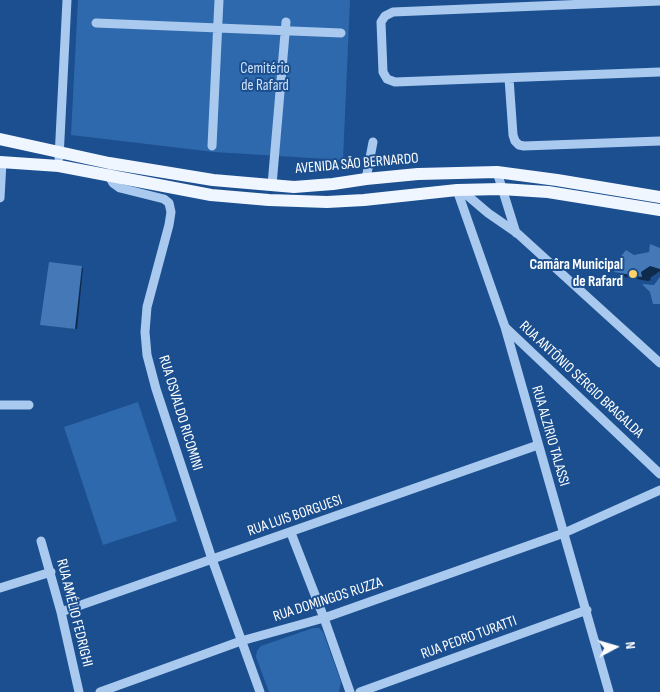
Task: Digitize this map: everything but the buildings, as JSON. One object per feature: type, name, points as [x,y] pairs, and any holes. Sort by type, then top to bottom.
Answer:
[{"type":"main road","name":"AVENIDA SÃO BERNARDO","points":[[0,139],[109,163],[213,180],[294,187],[418,174],[497,172],[660,197]]},
{"type":"main road","points":[[0,143],[1,162]]},
{"type":"main road","name":"AVENIDA SÃO BERNARDO","points":[[1,162],[58,166],[211,195],[269,200],[327,202],[501,188],[548,192],[660,210]]},
{"type":"main road","points":[[364,200],[366,179]]},
{"type":"main road","points":[[211,195],[213,180]]},
{"type":"street","points":[[58,166],[67,0]]},
{"type":"street","points":[[212,146],[219,0]]},
{"type":"street","points":[[660,1],[393,12],[385,16],[381,22],[383,72],[391,81],[660,72]]},
{"type":"street","points":[[96,23],[217,28],[285,26],[341,33]]},
{"type":"street","points":[[272,185],[285,26]]},
{"type":"street","points":[[510,78],[512,135],[519,145],[660,141]]},
{"type":"street","points":[[366,179],[373,142]]},
{"type":"street","points":[[0,198],[1,162]]},
{"type":"street","points":[[497,172],[516,233]]},
{"type":"street","name":"RUA OSVALDO RICOMINI","points":[[108,176],[120,188],[164,199],[169,203],[171,212],[169,225],[147,307],[145,332],[148,356],[159,398],[212,559],[260,692]]},
{"type":"street","points":[[459,190],[516,233],[660,363]]},
{"type":"street","name":"RUA ALZIRIO TALASSI","points":[[459,190],[505,327],[609,692]]},
{"type":"street","name":"RUA ANTÔNIO SÉRGIO BRAGALDA","points":[[505,327],[660,474]]},
{"type":"street","points":[[0,405],[29,405]]},
{"type":"street","name":"RUA LUIS BORGUESI","points":[[61,612],[538,445]]},
{"type":"street","name":"RUA DOMINGOS RUZZA","points":[[100,692],[241,641],[324,618],[564,533],[660,490]]},
{"type":"street","points":[[291,533],[350,692]]},
{"type":"street","name":"RUA AMÉLIO FEDRIGHI","points":[[41,542],[51,572],[79,692]]},
{"type":"street","points":[[0,588],[51,572]]},
{"type":"street","name":"RUA PEDRO TURATTI","points":[[360,692],[587,610]]},
{"type":"green space","name":"Cemitério de Rafard","points":[[78,0],[350,0],[343,160],[214,152],[71,135]]},
{"type":"green space","points":[[138,402],[177,521],[103,545],[64,427]]},
{"type":"green space","points":[[313,628],[319,628],[323,632],[341,682],[339,692],[269,692],[256,657],[257,651],[261,646]]},
{"type":"place","name":"Camâra Municipal de Rafard","points":[[633,274]]}]
